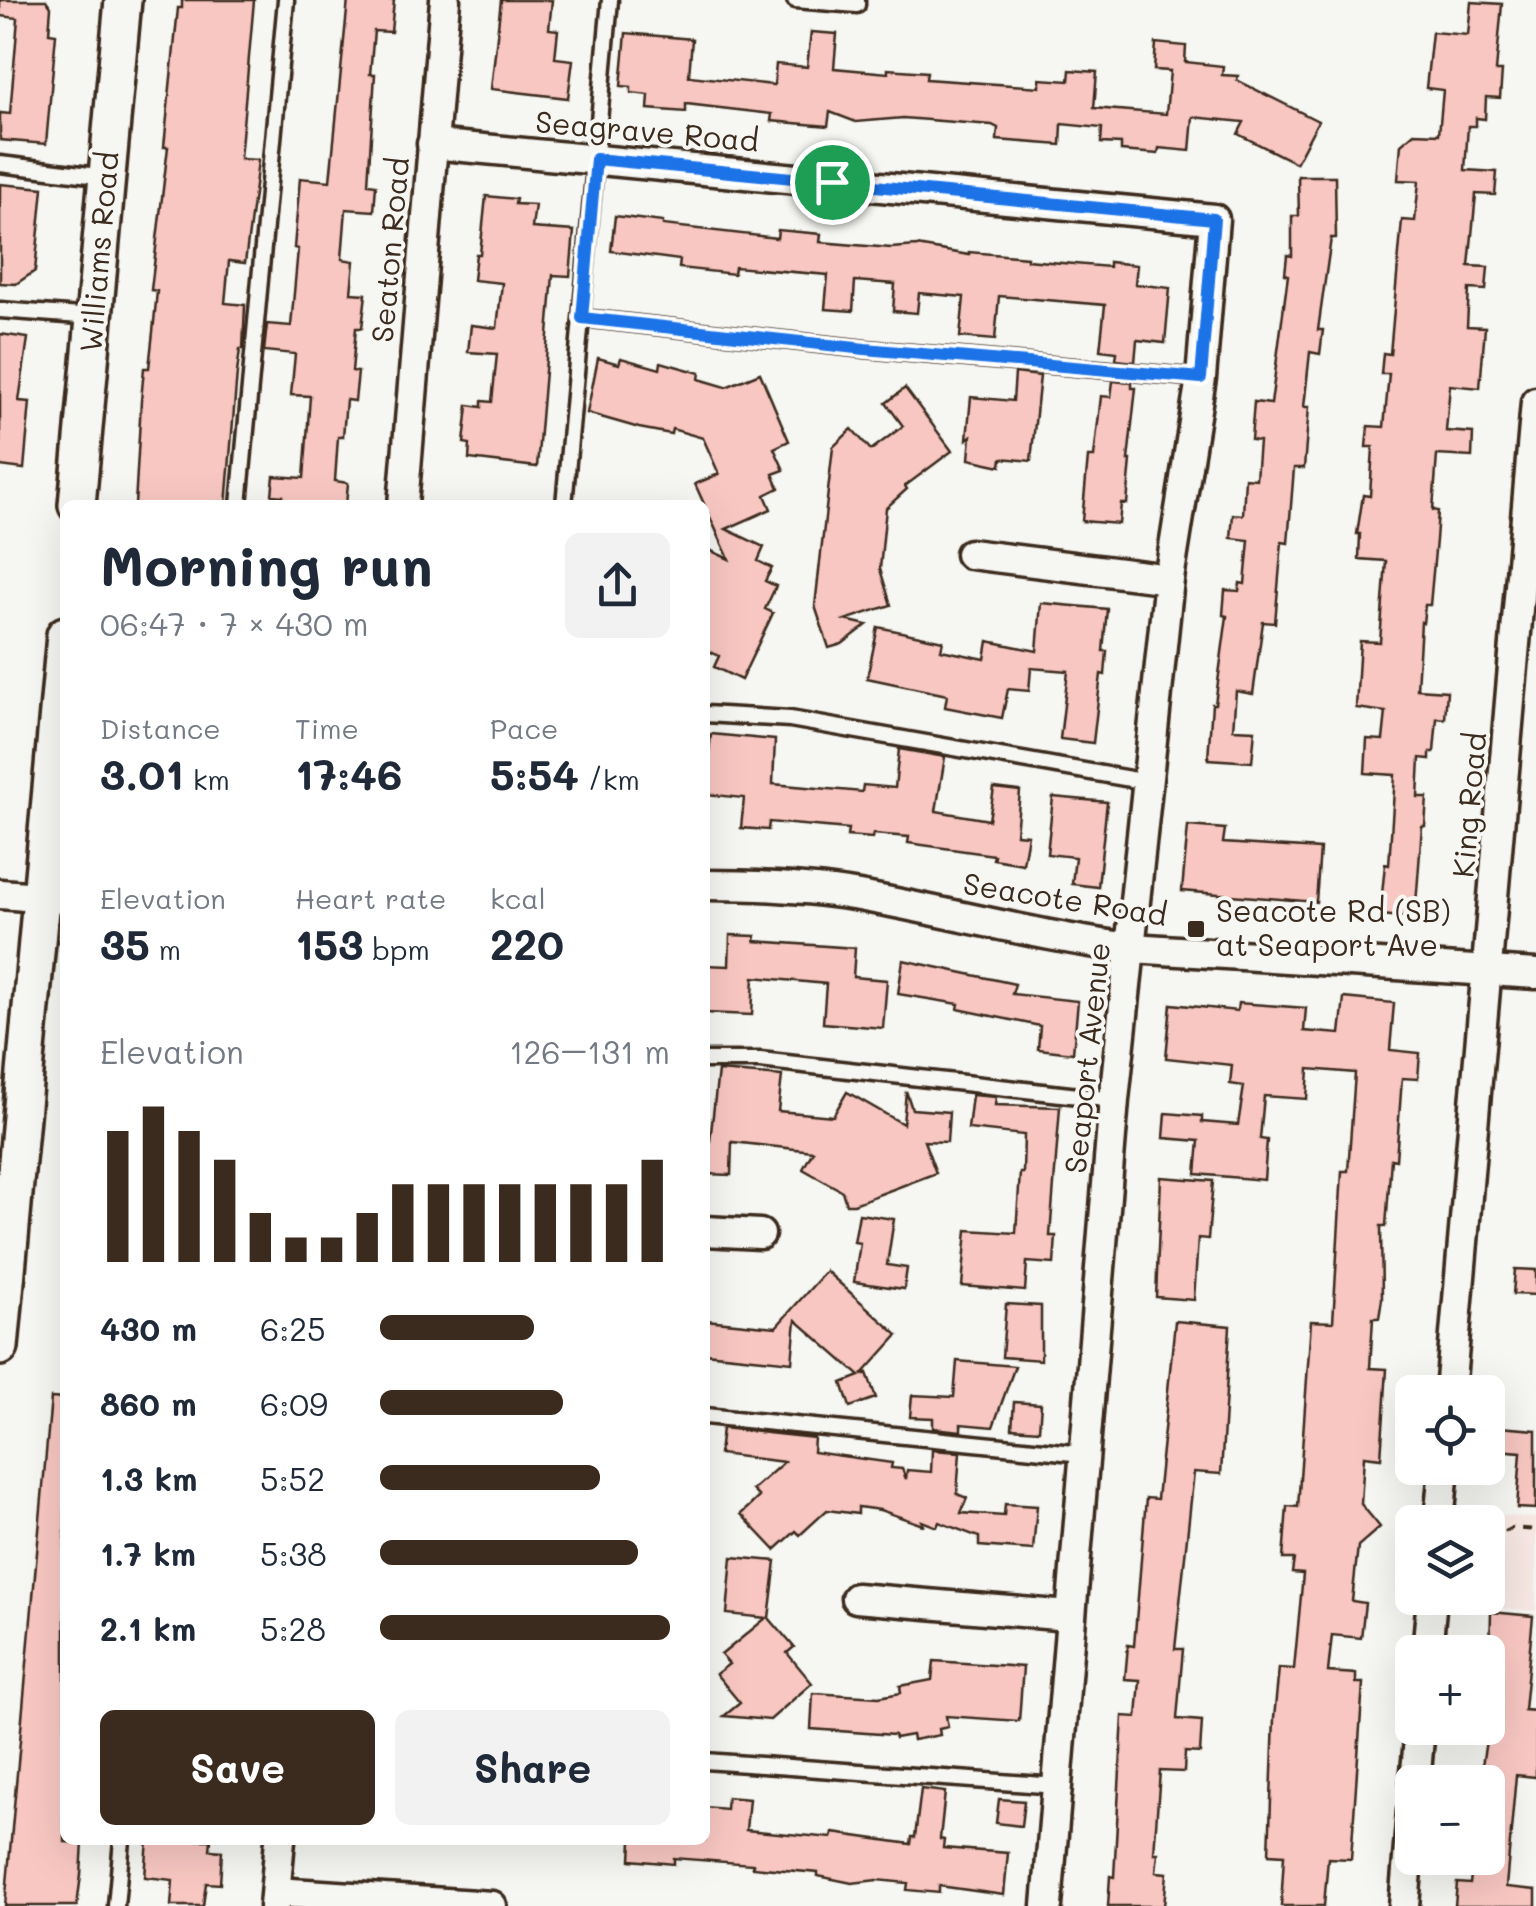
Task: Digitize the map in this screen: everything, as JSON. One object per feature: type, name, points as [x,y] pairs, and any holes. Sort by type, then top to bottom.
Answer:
[{"type":"street","name":"Williams Road","points":[[77,500],[123,0]]},
{"type":"street","name":"Seaton Road","points":[[405,500],[446,0]]},
{"type":"street","name":"Seagrave Road","points":[[432,144],[1214,219]]},
{"type":"street","name":"Seaport Avenue","points":[[1047,1906],[1114,1100],[1169,579],[1201,378],[1214,219]]},
{"type":"street","name":"King Road","points":[[1452,1375],[1536,402]]},
{"type":"street","points":[[970,554],[1169,579]]},
{"type":"street","points":[[0,1347],[53,898],[60,745]]},
{"type":"street","name":"Seacote Road","points":[[710,885],[766,885],[857,896],[1078,942],[1132,948],[1536,974]]},
{"type":"street","points":[[0,894],[53,898]]},
{"type":"street","points":[[710,1232],[760,1234]]},
{"type":"street","points":[[856,1598],[1069,1616]]},
{"type":"street","points":[[280,1845],[275,1899],[492,1906]]},
{"type":"street","points":[[1404,1906],[1407,1875]]},
{"type":"lane","points":[[239,500],[286,0]]},
{"type":"lane","points":[[564,500],[610,0]]},
{"type":"lane","points":[[796,0],[856,5],[857,0]]},
{"type":"lane","points":[[0,164],[106,177]]},
{"type":"lane","points":[[0,310],[94,317]]},
{"type":"lane","points":[[582,318],[865,349],[1201,378]]},
{"type":"lane","points":[[710,714],[790,719],[1146,782]]},
{"type":"lane","points":[[710,1060],[760,1060],[1114,1100]]},
{"type":"lane","points":[[710,1417],[1082,1454]]},
{"type":"lane","points":[[710,1761],[1057,1786]]},
{"type":"lane","points":[[116,1906],[122,1845]]},
{"type":"path","points":[[1505,1532],[1512,1528],[1536,1530]]},
{"type":"shaded area","points":[[1505,1516],[1536,1518],[1536,1611],[1505,1609]]},
{"type":"building","points":[[0,0],[46,0],[51,7],[49,33],[56,34],[46,144],[0,140],[0,113],[10,114],[18,18],[0,16]]},
{"type":"building","points":[[182,0],[254,0],[240,159],[258,160],[245,263],[229,261],[225,303],[245,305],[243,349],[237,373],[226,500],[135,500],[144,368],[149,368],[157,291],[151,290],[168,147],[164,147],[178,8],[182,8]]},
{"type":"building","points":[[348,0],[394,0],[391,32],[374,31],[368,184],[376,185],[374,211],[346,209],[342,259],[354,261],[351,293],[366,294],[362,328],[356,328],[352,371],[358,372],[355,401],[346,400],[343,437],[338,437],[335,481],[348,483],[346,500],[283,500],[283,496],[272,495],[274,476],[304,478],[310,396],[291,395],[295,354],[264,351],[267,324],[291,326],[300,178],[330,181]]},
{"type":"building","points":[[501,0],[552,0],[549,29],[558,30],[555,58],[573,60],[568,98],[491,89]]},
{"type":"building","points":[[1471,2],[1502,4],[1496,71],[1502,71],[1500,98],[1486,97],[1485,119],[1476,118],[1476,126],[1468,126],[1465,170],[1497,172],[1495,195],[1476,194],[1469,266],[1488,267],[1486,290],[1469,289],[1467,326],[1485,327],[1480,388],[1450,385],[1446,431],[1473,433],[1472,457],[1437,455],[1433,510],[1438,511],[1436,540],[1430,605],[1425,605],[1421,622],[1417,689],[1447,691],[1445,719],[1437,718],[1434,752],[1430,752],[1430,759],[1420,758],[1418,797],[1427,797],[1415,918],[1380,915],[1385,864],[1389,865],[1395,775],[1365,773],[1367,739],[1383,740],[1386,712],[1356,708],[1360,641],[1380,642],[1386,561],[1359,559],[1357,534],[1363,495],[1370,496],[1373,447],[1366,447],[1368,426],[1384,427],[1389,374],[1381,374],[1383,353],[1390,354],[1402,220],[1415,221],[1419,181],[1398,180],[1401,144],[1414,133],[1439,134],[1443,90],[1426,88],[1432,32],[1468,35]]},
{"type":"building","points":[[811,32],[837,34],[834,68],[927,72],[926,79],[1040,87],[1040,79],[1069,81],[1070,70],[1097,72],[1094,108],[1166,114],[1170,71],[1154,70],[1156,43],[1186,46],[1185,62],[1223,66],[1222,75],[1238,76],[1237,80],[1318,121],[1296,163],[1238,134],[1244,122],[1193,117],[1190,151],[1159,148],[1158,154],[1121,151],[1121,144],[1101,143],[1102,128],[1062,124],[1061,145],[997,140],[998,128],[992,125],[903,118],[856,122],[830,112],[828,126],[771,121],[772,114],[686,104],[686,112],[648,109],[649,95],[631,93],[631,87],[621,86],[626,33],[692,39],[689,76],[774,85],[776,64],[807,67]]},
{"type":"building","points":[[1298,176],[1335,176],[1336,238],[1331,238],[1318,330],[1323,330],[1320,354],[1310,352],[1304,407],[1309,407],[1304,468],[1294,468],[1288,543],[1282,542],[1275,623],[1263,622],[1253,694],[1236,691],[1233,729],[1255,730],[1252,762],[1208,759],[1212,704],[1227,616],[1223,615],[1225,590],[1239,591],[1240,583],[1245,584],[1249,540],[1231,538],[1233,514],[1243,515],[1245,478],[1256,479],[1259,441],[1251,440],[1254,402],[1271,404],[1288,275],[1287,255],[1292,256],[1292,216],[1299,216]]},
{"type":"building","points":[[0,184],[43,188],[35,271],[16,284],[0,283]]},
{"type":"building","points":[[486,196],[535,205],[532,228],[574,231],[570,276],[553,275],[537,467],[469,459],[470,444],[464,443],[468,405],[482,407],[482,401],[492,402],[497,354],[468,352],[471,325],[497,328],[502,283],[473,280]]},
{"type":"building","points":[[615,216],[777,238],[778,230],[821,234],[820,242],[891,248],[917,246],[969,255],[1109,267],[1109,262],[1137,265],[1135,284],[1170,288],[1165,343],[1137,340],[1135,362],[1116,360],[1117,352],[1100,350],[1105,305],[999,296],[995,340],[960,337],[964,297],[919,293],[917,313],[893,311],[895,284],[855,281],[853,311],[825,309],[828,275],[735,267],[734,274],[679,268],[680,260],[611,251]]},
{"type":"building","points":[[0,334],[28,338],[19,401],[30,402],[24,469],[0,466]]},
{"type":"building","points":[[598,358],[619,364],[621,358],[660,369],[661,362],[700,373],[699,379],[726,387],[760,373],[789,441],[774,448],[784,470],[773,474],[779,488],[765,495],[771,509],[726,529],[764,547],[758,561],[772,568],[765,581],[776,586],[765,609],[773,613],[741,680],[714,667],[719,656],[710,652],[710,550],[729,559],[710,517],[710,500],[702,500],[695,484],[719,474],[703,438],[672,429],[671,434],[639,428],[587,413]]},
{"type":"building","points":[[1015,373],[1040,376],[1031,461],[1002,458],[1001,466],[969,459],[971,397],[1013,401]]},
{"type":"building","points":[[1113,381],[1132,383],[1132,388],[1136,388],[1127,504],[1121,504],[1119,524],[1082,521],[1088,457],[1094,457],[1101,396],[1111,397]]},
{"type":"building","points":[[905,388],[952,451],[905,486],[907,489],[886,508],[880,569],[891,605],[845,620],[867,625],[842,644],[829,648],[815,606],[833,447],[852,429],[871,450],[903,426],[886,403]]},
{"type":"building","points":[[1041,603],[1107,609],[1105,675],[1101,674],[1093,743],[1060,739],[1068,671],[1031,668],[1029,691],[1008,689],[1002,718],[945,707],[947,695],[867,678],[878,627],[943,641],[941,650],[985,659],[988,641],[1037,651]]},
{"type":"building","points":[[711,734],[775,740],[773,784],[862,792],[863,785],[895,788],[899,749],[945,757],[936,811],[989,820],[994,788],[1020,791],[1016,834],[1028,835],[1023,864],[993,859],[994,855],[908,843],[909,837],[847,836],[848,829],[769,822],[768,830],[741,828],[744,798],[710,795]]},
{"type":"building","points":[[1053,797],[1107,802],[1098,887],[1072,884],[1075,857],[1047,854]]},
{"type":"building","points":[[1188,826],[1225,829],[1223,843],[1320,849],[1316,902],[1182,891]]},
{"type":"building","points":[[730,935],[756,936],[755,941],[855,948],[853,977],[887,980],[883,1028],[823,1023],[826,984],[754,977],[752,1015],[710,1013],[710,965],[729,966]]},
{"type":"building","points":[[903,960],[1015,984],[1012,994],[1078,1001],[1073,1053],[1038,1049],[1040,1026],[958,1009],[959,1004],[898,994]]},
{"type":"building","points":[[1344,998],[1394,1003],[1390,1050],[1420,1053],[1418,1079],[1402,1078],[1396,1160],[1391,1159],[1386,1226],[1381,1226],[1382,1299],[1379,1318],[1373,1318],[1370,1368],[1387,1369],[1381,1458],[1364,1456],[1361,1504],[1380,1527],[1358,1546],[1352,1601],[1365,1603],[1361,1638],[1332,1635],[1328,1672],[1356,1674],[1356,1683],[1363,1683],[1351,1859],[1328,1858],[1324,1906],[1281,1906],[1284,1855],[1269,1854],[1274,1718],[1279,1668],[1294,1669],[1303,1574],[1292,1573],[1294,1559],[1283,1559],[1287,1506],[1298,1507],[1311,1321],[1333,1322],[1342,1171],[1348,1171],[1355,1073],[1309,1069],[1307,1099],[1264,1096],[1260,1139],[1267,1140],[1264,1180],[1196,1174],[1199,1141],[1164,1138],[1166,1113],[1238,1125],[1244,1086],[1230,1084],[1232,1065],[1166,1058],[1171,1004],[1237,1011],[1238,1003],[1306,1008],[1304,1031],[1340,1034]]},
{"type":"building","points":[[718,1071],[782,1076],[778,1111],[833,1116],[847,1092],[903,1124],[906,1091],[912,1109],[949,1112],[947,1142],[924,1141],[936,1173],[854,1204],[846,1204],[842,1191],[803,1169],[813,1151],[732,1142],[731,1175],[710,1174]]},
{"type":"building","points":[[972,1095],[996,1097],[995,1105],[1060,1107],[1050,1236],[1056,1236],[1054,1264],[1027,1262],[1025,1291],[962,1286],[967,1230],[1016,1233],[1023,1173],[1024,1135],[968,1129]]},
{"type":"building","points":[[1161,1177],[1213,1181],[1208,1239],[1198,1238],[1194,1300],[1156,1297]]},
{"type":"building","points":[[859,1214],[894,1219],[887,1265],[907,1268],[904,1289],[854,1282],[860,1243],[854,1242]]},
{"type":"building","points":[[1515,1269],[1536,1270],[1536,1295],[1513,1294]]},
{"type":"building","points":[[826,1271],[898,1335],[862,1375],[867,1373],[876,1398],[850,1407],[842,1383],[860,1376],[796,1320],[792,1362],[710,1354],[710,1320],[776,1327]]},
{"type":"building","points":[[1006,1304],[1041,1306],[1041,1360],[1002,1357]]},
{"type":"building","points":[[1175,1321],[1230,1326],[1221,1474],[1194,1472],[1175,1649],[1183,1649],[1177,1719],[1202,1721],[1200,1753],[1185,1752],[1184,1772],[1160,1771],[1154,1853],[1158,1853],[1156,1872],[1167,1873],[1164,1906],[1108,1906],[1110,1876],[1114,1877],[1123,1716],[1137,1717],[1140,1680],[1125,1679],[1128,1645],[1134,1646],[1146,1498],[1157,1499]]},
{"type":"building","points":[[957,1361],[1015,1366],[993,1427],[961,1424],[961,1431],[933,1428],[933,1418],[910,1417],[912,1395],[954,1397]]},
{"type":"building","points":[[51,1398],[60,1399],[60,1845],[83,1845],[81,1875],[77,1906],[5,1906]]},
{"type":"building","points":[[1014,1402],[1041,1404],[1039,1430],[1012,1428]]},
{"type":"building","points":[[722,1428],[814,1438],[813,1452],[892,1463],[891,1468],[902,1469],[906,1479],[907,1470],[931,1472],[932,1450],[960,1452],[957,1494],[967,1498],[961,1513],[1004,1516],[1005,1504],[1037,1506],[1033,1550],[979,1546],[979,1537],[939,1522],[937,1527],[922,1521],[923,1525],[858,1507],[858,1514],[827,1510],[800,1535],[796,1531],[775,1550],[741,1514],[759,1497],[752,1490],[784,1462],[719,1454]]},
{"type":"building","points":[[1505,1428],[1536,1430],[1536,1509],[1517,1508],[1521,1452],[1505,1451]]},
{"type":"building","points":[[732,1557],[776,1561],[769,1618],[794,1647],[787,1653],[812,1683],[770,1720],[724,1716],[740,1703],[716,1674],[729,1664],[721,1655],[766,1618],[727,1614]]},
{"type":"building","points":[[1491,1615],[1533,1616],[1524,1710],[1536,1711],[1536,1777],[1516,1775],[1506,1887],[1536,1890],[1536,1906],[1455,1906],[1457,1883],[1470,1884],[1471,1875],[1505,1875],[1505,1765],[1482,1765],[1485,1745],[1505,1745],[1505,1635],[1490,1635]]},
{"type":"building","points":[[934,1661],[1023,1667],[1019,1721],[946,1716],[948,1727],[939,1729],[940,1735],[913,1740],[912,1735],[895,1738],[811,1729],[813,1693],[879,1697],[901,1693],[900,1686],[932,1680]]},
{"type":"building","points":[[921,1789],[945,1792],[940,1839],[944,1840],[943,1848],[1008,1853],[1004,1895],[939,1886],[939,1893],[907,1890],[908,1883],[852,1883],[818,1873],[752,1867],[753,1864],[674,1858],[674,1864],[631,1860],[632,1845],[710,1845],[710,1807],[726,1809],[727,1797],[749,1799],[746,1830],[832,1838],[833,1833],[911,1844]]},
{"type":"building","points":[[999,1799],[1024,1801],[1021,1826],[996,1823]]},
{"type":"building","points":[[148,1845],[210,1845],[210,1850],[222,1851],[220,1884],[206,1883],[203,1906],[171,1906],[173,1880],[145,1877]]},
{"type":"place","name":"Seacote Rd (SB) at Seaport Ave","points":[[1196,929]]},
{"type":"route","points":[[596,159],[832,182],[1214,219],[1201,378],[865,349],[582,318],[596,159]]}]
